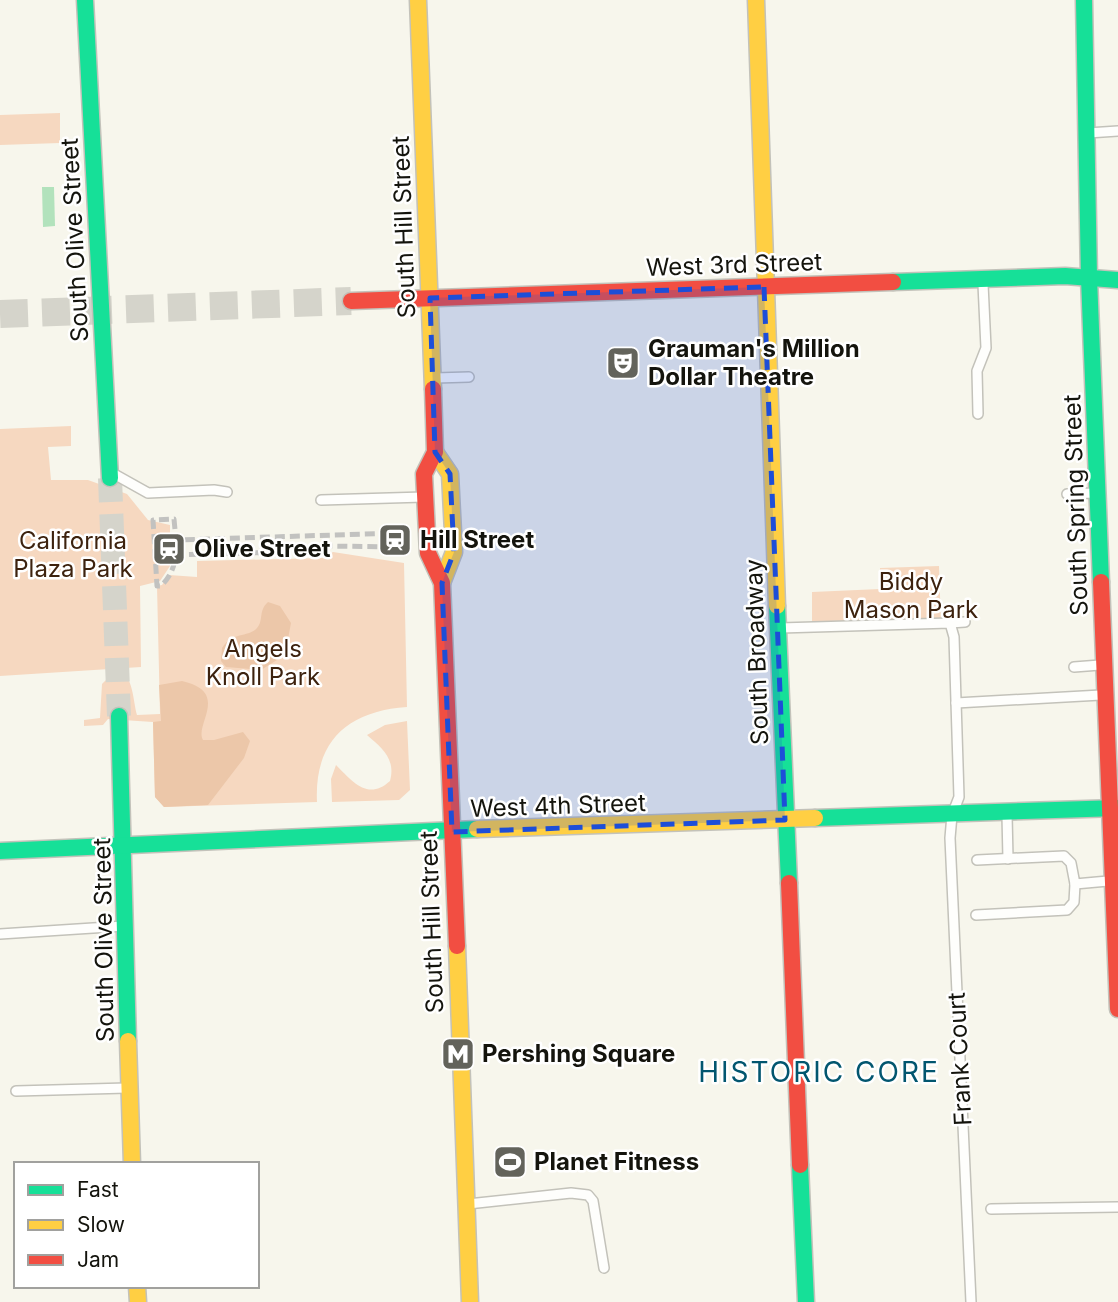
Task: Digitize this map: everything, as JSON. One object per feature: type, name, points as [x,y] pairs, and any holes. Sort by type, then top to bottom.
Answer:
[{"type":"main road","name":"South Olive Street","points":[[86,0],[110,475]]},
{"type":"main road","name":"South Hill Street","points":[[418,0],[435,453],[424,474],[428,553],[442,583],[470,1302]]},
{"type":"main road","name":"South Broadway","points":[[756,0],[764,287],[806,1302]]},
{"type":"main road","name":"South Spring Street","points":[[1084,0],[1089,278],[1109,659],[1106,695],[1113,809],[1118,1009]]},
{"type":"main road","name":"West 3rd Street","points":[[351,301],[983,279],[1118,280]]},
{"type":"main road","name":"South Hill Street","points":[[435,453],[450,474],[454,552],[442,583]]},
{"type":"main road","name":"South Olive Street","points":[[119,716],[132,1162]]},
{"type":"main road","name":"West 4th Street","points":[[0,851],[1113,809]]},
{"type":"lane","points":[[1087,133],[1118,131]]},
{"type":"lane","points":[[978,414],[977,371],[986,348],[983,279]]},
{"type":"lane","points":[[432,379],[469,377]]},
{"type":"lane","points":[[110,475],[148,493],[227,492]]},
{"type":"lane","points":[[1067,494],[1099,493]]},
{"type":"lane","points":[[321,500],[425,496]]},
{"type":"lane","points":[[779,628],[965,622]]},
{"type":"lane","name":"Frank Court","points":[[950,623],[954,637],[959,797],[952,815],[950,838],[971,1302]]},
{"type":"lane","points":[[1074,667],[1109,659]]},
{"type":"lane","points":[[956,703],[1106,695]]},
{"type":"lane","points":[[1007,812],[1008,859]]},
{"type":"lane","points":[[976,915],[1068,910],[1074,902],[1075,884],[1071,863],[1064,856],[977,860]]},
{"type":"lane","points":[[1075,884],[1113,880]]},
{"type":"lane","points":[[0,934],[126,926]]},
{"type":"lane","points":[[16,1091],[129,1088]]},
{"type":"lane","points":[[466,1204],[571,1193],[588,1195],[593,1201],[604,1268]]},
{"type":"lane","points":[[991,1209],[1118,1207]]},
{"type":"highlighted area","points":[[764,287],[785,820],[452,832],[442,583],[454,552],[450,474],[435,452],[430,298]]},
{"type":"green space","points":[[60,113],[60,143],[0,145],[0,115]]},
{"type":"green space","name":"California Plaza Park","points":[[71,426],[71,446],[48,447],[51,480],[88,480],[127,494],[148,520],[170,525],[170,566],[160,581],[140,586],[141,667],[0,676],[0,429]]},
{"type":"green space","name":"Angels Knoll Park","points":[[333,552],[404,563],[407,707],[368,715],[339,733],[322,762],[317,802],[164,807],[155,797],[153,722],[108,719],[103,725],[84,726],[84,720],[100,718],[102,684],[120,673],[129,682],[137,715],[160,714],[157,586],[162,585],[169,575],[197,577],[197,561],[322,558]]},
{"type":"green space","name":"Biddy Mason Park","points":[[939,566],[941,625],[812,630],[812,592],[880,589],[880,568]]},
{"type":"green space","points":[[268,602],[280,606],[291,623],[285,655],[261,670],[226,667],[221,661],[222,648],[231,639],[257,628]]},
{"type":"green space","points":[[182,681],[197,686],[205,693],[208,701],[203,740],[214,740],[243,732],[250,741],[244,758],[208,805],[164,807],[155,797],[153,722],[161,721],[159,685]]},
{"type":"green space","points":[[407,721],[410,790],[399,800],[332,802],[331,779],[336,765],[361,787],[375,789],[390,781],[389,760],[367,735],[385,725]]},
{"type":"shaded area","points":[[42,187],[54,187],[55,226],[43,227]]},
{"type":"tunnel","points":[[0,314],[351,301]]},
{"type":"tunnel","points":[[110,478],[119,716]]},
{"type":"railway","points":[[174,519],[176,540],[398,533],[402,534],[402,547],[328,546],[321,551],[175,555],[169,575],[161,586],[157,586],[153,520],[174,519]]},
{"type":"traffic: fast","points":[[85,0],[110,478]]},
{"type":"traffic: fast","points":[[1084,0],[1089,278],[1101,582]]},
{"type":"traffic: fast","points":[[893,282],[1065,276],[1118,280]]},
{"type":"traffic: fast","points":[[777,606],[789,883]]},
{"type":"traffic: fast","points":[[119,716],[128,1041]]},
{"type":"traffic: fast","points":[[815,818],[1118,808]]},
{"type":"traffic: fast","points":[[0,851],[477,829]]},
{"type":"traffic: fast","points":[[800,1165],[806,1302]]},
{"type":"traffic: slow","points":[[418,0],[433,389]]},
{"type":"traffic: slow","points":[[756,0],[777,606]]},
{"type":"traffic: slow","points":[[435,452],[450,474],[454,552],[442,583]]},
{"type":"traffic: slow","points":[[477,829],[815,818]]},
{"type":"traffic: slow","points":[[457,946],[470,1302]]},
{"type":"traffic: slow","points":[[128,1041],[132,1162]]},
{"type":"traffic: slow","points":[[137,1288],[138,1302]]},
{"type":"traffic: jam","points":[[351,301],[893,282]]},
{"type":"traffic: jam","points":[[433,389],[435,452],[424,474],[428,553],[442,583],[457,946]]},
{"type":"traffic: jam","points":[[1101,582],[1118,1009]]},
{"type":"traffic: jam","points":[[789,883],[800,1165]]},
{"type":"place","name":"Grauman's Million Dollar Theatre","points":[[623,363]]},
{"type":"place","name":"Hill Street","points":[[395,540]]},
{"type":"place","name":"Olive Street","points":[[169,549]]},
{"type":"place","name":"Pershing Square","points":[[458,1054]]},
{"type":"place","name":"Planet Fitness","points":[[510,1162]]},
{"type":"district","name":"HISTORIC CORE","points":[[819,1072]]}]
